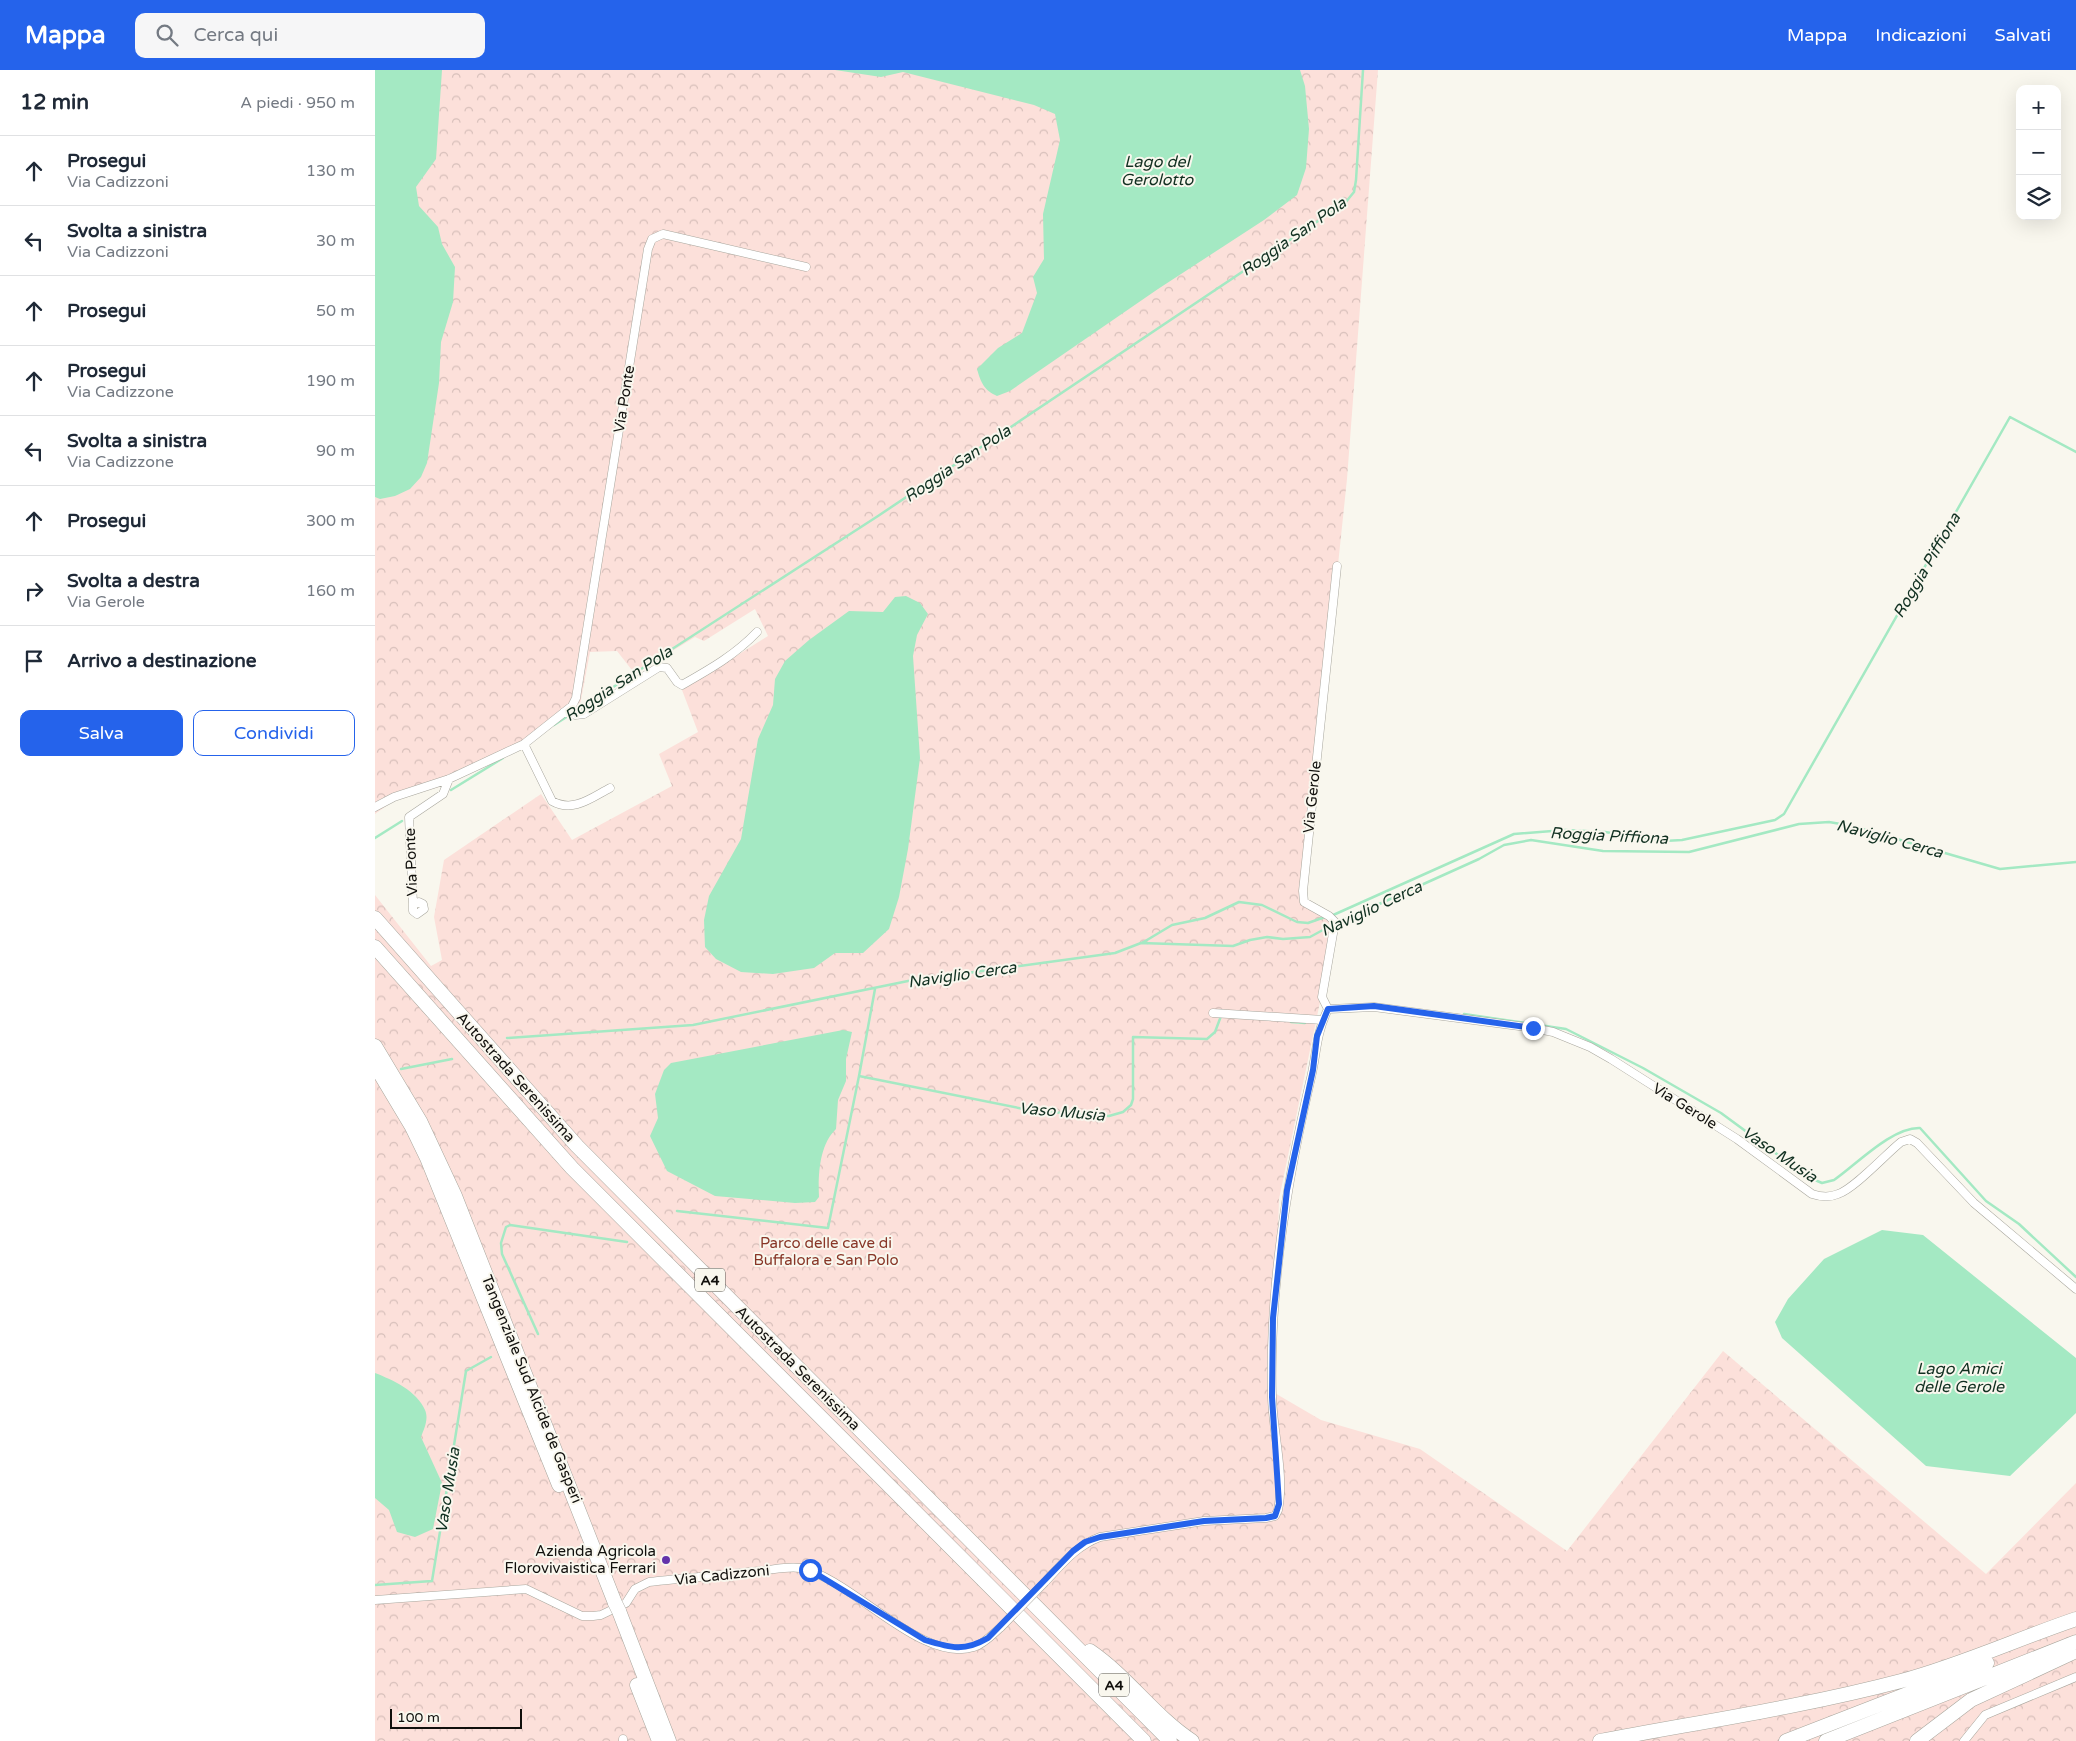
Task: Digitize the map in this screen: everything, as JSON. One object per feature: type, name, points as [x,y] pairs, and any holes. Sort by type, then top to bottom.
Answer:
[{"type":"highway","name":"Autostrada Serenissima","points":[[375,918],[577,1146],[1058,1630],[1171,1741]]},
{"type":"highway","name":"Autostrada Serenissima","points":[[375,947],[572,1168],[1144,1741]]},
{"type":"highway","name":"Tangenziale Sud Alcide de Gasperi","points":[[375,1046],[420,1121],[455,1196],[613,1609],[659,1741]]},
{"type":"highway","name":"Tangenziale Sud Alcide de Gasperi","points":[[375,1065],[412,1127],[427,1158],[669,1741]]},
{"type":"highway","points":[[1600,1741],[1845,1694],[1901,1681],[1981,1656],[2076,1619]]},
{"type":"highway","points":[[1786,1741],[2076,1626]]},
{"type":"highway","points":[[1058,1630],[1115,1671],[1171,1725],[1192,1741]]},
{"type":"highway","points":[[1826,1741],[2076,1642]]},
{"type":"highway","points":[[1045,1643],[1082,1689],[1131,1741]]},
{"type":"highway","points":[[1917,1741],[1971,1700],[2076,1651]]},
{"type":"street","name":"Via Ponte","points":[[375,808],[394,797],[449,779],[524,744],[572,706],[576,698],[648,249],[652,240],[663,234],[806,267]]},
{"type":"street","name":"Via Gerole","points":[[1337,566],[1303,891],[1304,902],[1329,916],[1335,922],[1335,931],[1322,997],[1328,1009],[1374,1006],[1553,1032],[1590,1047],[1611,1059],[1737,1139],[1812,1194],[1824,1197],[1839,1194],[1849,1188],[1901,1142],[1910,1139],[1917,1143],[1974,1203],[2076,1289]]},
{"type":"street","points":[[564,712],[575,715],[583,714],[659,667],[667,668],[677,682],[682,685],[718,665],[743,647],[757,632]]},
{"type":"street","points":[[524,744],[552,801],[557,804],[561,806],[578,805],[610,788]]},
{"type":"street","name":"Via Ponte","points":[[413,904],[409,817],[443,794],[449,779]]},
{"type":"street","points":[[1213,1013],[1323,1020],[1328,1009]]},
{"type":"street","name":"Via Cadizzoni","points":[[375,1600],[526,1588],[582,1616],[601,1615],[626,1603],[635,1589],[649,1582],[798,1567],[824,1578],[925,1640],[954,1648],[974,1647],[1001,1627],[1073,1551],[1085,1542],[1100,1537],[1204,1521],[1275,1516],[1279,1504],[1272,1397],[1273,1318],[1287,1190],[1313,1070],[1317,1036],[1323,1020]]},
{"type":"street","points":[[1964,1741],[1985,1715],[2076,1677]]},
{"type":"green space","name":"Parco delle cave di Buffalora e San Polo","points":[[375,70],[1378,70],[1347,479],[1314,794],[1306,903],[1333,919],[1335,930],[1279,1199],[1273,1392],[1321,1420],[1420,1449],[1567,1551],[1723,1351],[1986,1574],[2076,1483],[2076,1741],[375,1741],[375,895],[431,966],[442,960],[434,917],[444,860],[541,794],[572,840],[672,786],[659,754],[698,732],[682,690],[768,636],[755,609],[704,641],[695,637],[635,674],[617,651],[590,652],[580,705],[529,744],[439,787],[396,799],[375,814]]},
{"type":"water","points":[[375,70],[442,70],[436,159],[416,187],[419,206],[438,227],[442,244],[455,267],[453,302],[441,342],[439,383],[427,463],[421,477],[410,489],[395,496],[380,499],[375,497]]},
{"type":"water","name":"Lago del Gerolotto","points":[[835,70],[1300,70],[1305,86],[1309,129],[1306,168],[1297,195],[1264,220],[1158,289],[1010,391],[997,396],[984,386],[977,369],[998,348],[1022,333],[1037,293],[1033,277],[1044,259],[1043,214],[1060,140],[1055,114],[1034,105],[903,72],[881,77]]},
{"type":"water","points":[[906,596],[920,603],[928,614],[917,635],[913,656],[920,758],[908,849],[899,897],[889,929],[863,953],[835,953],[814,968],[773,974],[741,972],[716,959],[705,947],[704,920],[709,896],[741,839],[758,739],[773,705],[775,679],[785,661],[809,640],[849,611],[883,612],[895,597]]},
{"type":"water","points":[[843,1030],[852,1032],[846,1059],[846,1081],[838,1100],[836,1129],[826,1143],[823,1152],[819,1170],[819,1197],[815,1202],[795,1203],[715,1196],[667,1171],[650,1136],[658,1118],[655,1094],[664,1070],[671,1063]]},
{"type":"water","name":"Lago Amici delle Gerole","points":[[1882,1230],[1923,1235],[2076,1358],[2076,1413],[2010,1476],[1926,1466],[1782,1338],[1775,1322],[1788,1299],[1824,1259]]},
{"type":"water","points":[[375,1373],[397,1383],[410,1392],[421,1403],[426,1413],[426,1424],[421,1437],[442,1483],[433,1529],[415,1537],[397,1532],[389,1510],[375,1498]]},
{"type":"waterway","name":"Roggia San Pola","points":[[573,713],[878,516],[1345,203],[1354,192],[1356,180],[1363,70]]},
{"type":"waterway","name":"Roggia Piffiona","points":[[1331,916],[1514,834],[1565,830],[1605,832],[1664,841],[1682,840],[1775,820],[1784,814],[2010,417],[2076,452]]},
{"type":"waterway","name":"Roggia San Pola","points":[[554,725],[568,716]]},
{"type":"waterway","name":"Roggia San Pola","points":[[451,790],[503,758]]},
{"type":"waterway","name":"Roggia San Pola","points":[[375,838],[402,821]]},
{"type":"waterway","name":"Naviglio Cerca","points":[[1337,923],[1479,859],[1504,845],[1531,840],[1603,851],[1689,852],[1799,824],[1829,822],[1852,826],[2000,869],[2076,862]]},
{"type":"waterway","name":"Roggia Piffiona","points":[[1142,943],[1172,925],[1205,918],[1239,902],[1262,905],[1297,922],[1308,923],[1325,917]]},
{"type":"waterway","name":"Naviglio Cerca","points":[[507,1038],[693,1025],[908,981],[1115,953],[1141,943],[1233,946],[1267,937],[1283,939],[1310,937],[1332,925]]},
{"type":"waterway","name":"Vaso Musia","points":[[859,1076],[875,989]]},
{"type":"waterway","name":"Vaso Musia","points":[[1464,1014],[1566,1029],[1643,1068],[1721,1113],[1808,1177],[1822,1183],[1834,1180],[1875,1148],[1898,1133],[1920,1128],[1986,1201],[2019,1224],[2076,1277]]},
{"type":"waterway","name":"Vaso Musia","points":[[677,1211],[828,1228],[859,1076],[1034,1111],[1109,1116],[1123,1112],[1131,1105],[1133,1099],[1133,1037],[1207,1039],[1215,1032],[1221,1016]]},
{"type":"waterway","name":"Vaso Musia","points":[[1291,1022],[1305,1023]]},
{"type":"waterway","name":"Naviglio Cerca","points":[[401,1069],[452,1059]]},
{"type":"waterway","name":"Vaso Musia","points":[[538,1334],[502,1254],[501,1243],[506,1227],[510,1225],[627,1242]]},
{"type":"waterway","name":"Vaso Musia","points":[[375,1585],[432,1581],[466,1371],[491,1357]]},
{"type":"place","name":"Azienda Agricola Florovivaistica Ferrari","points":[[666,1560]]},
{"type":"route","points":[[810,1570],[925,1640],[954,1648],[974,1647],[1001,1627],[1073,1551],[1085,1542],[1100,1537],[1204,1521],[1275,1516],[1279,1504],[1278,1462],[1272,1397],[1273,1318],[1292,1160],[1313,1070],[1317,1036],[1328,1009],[1374,1006],[1533,1028]]}]
